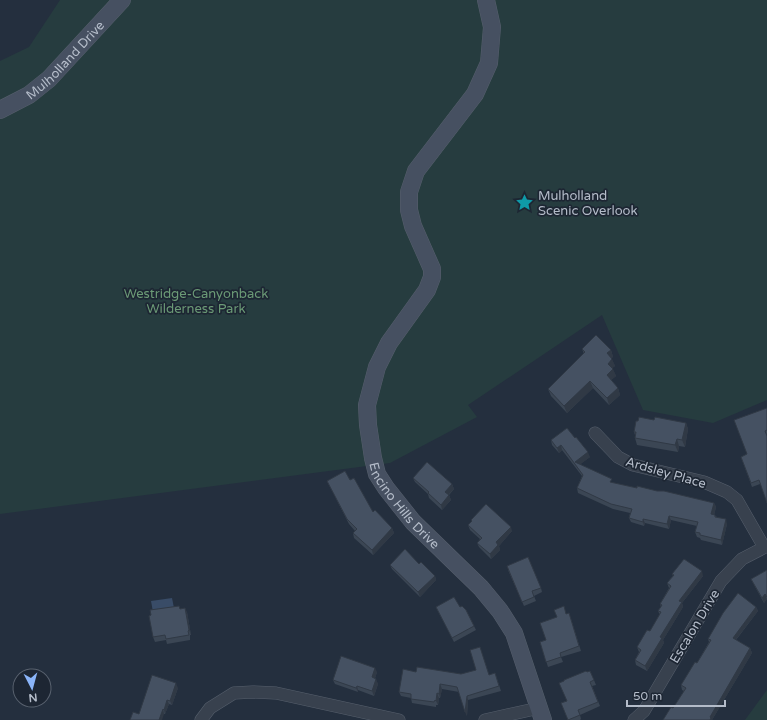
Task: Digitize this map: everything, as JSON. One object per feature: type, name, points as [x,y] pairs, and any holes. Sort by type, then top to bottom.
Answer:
[{"type":"main road","name":"Mulholland Drive","points":[[0,110],[29,95],[49,79],[122,0]]},
{"type":"main road","name":"Encino Hills Drive","points":[[486,0],[492,27],[489,63],[475,94],[416,171],[409,192],[409,210],[413,226],[433,273],[427,290],[389,343],[377,367],[367,405],[368,425],[377,474],[386,488],[413,522],[481,588],[500,611],[514,633],[541,714]]},
{"type":"street","name":"Ardsley Place","points":[[595,434],[618,457],[633,465],[704,482],[727,492],[737,500],[766,547]]},
{"type":"street","name":"Escalon Drive","points":[[634,720],[644,711],[721,581],[742,559],[766,547]]},
{"type":"street","points":[[201,720],[210,708],[234,693],[253,692],[276,693],[399,720]]},
{"type":"street","points":[[485,720],[541,714]]},
{"type":"green space","name":"Westridge-Canyonback Wilderness Park","points":[[60,0],[767,0],[767,400],[713,423],[643,410],[602,315],[468,405],[477,417],[390,463],[0,514],[0,61],[29,47]]},
{"type":"green space","points":[[767,690],[767,720],[745,720]]},
{"type":"water","points":[[172,598],[174,608],[153,612],[151,601]]},
{"type":"building","points":[[596,335],[611,350],[607,353],[612,359],[608,364],[613,369],[607,375],[618,388],[607,398],[590,381],[564,406],[548,389],[585,352],[582,349]]},
{"type":"building","points":[[767,408],[767,430],[765,431],[767,436],[767,503],[759,480],[751,483],[741,457],[747,454],[734,420]]},
{"type":"building","points":[[639,417],[654,420],[655,417],[686,423],[682,440],[677,439],[675,445],[635,438],[636,432],[634,432],[636,421],[638,421]]},
{"type":"building","points":[[567,428],[588,452],[575,462],[612,479],[610,482],[637,488],[637,486],[657,491],[664,491],[714,503],[711,514],[715,515],[715,517],[726,519],[721,540],[700,535],[700,533],[695,532],[698,522],[669,516],[667,524],[643,519],[643,522],[629,518],[632,509],[611,504],[577,488],[583,475],[561,445],[557,448],[551,440]]},
{"type":"building","points":[[427,462],[452,484],[445,492],[449,495],[441,505],[413,478]]},
{"type":"building","points":[[345,471],[350,480],[354,478],[373,512],[375,510],[392,528],[372,550],[353,533],[357,529],[347,519],[327,481]]},
{"type":"building","points":[[486,504],[511,527],[496,542],[498,545],[490,554],[477,543],[482,538],[468,525]]},
{"type":"building","points":[[405,549],[419,564],[421,562],[435,576],[418,592],[390,565]]},
{"type":"building","points":[[528,557],[541,588],[532,591],[534,597],[522,602],[507,566]]},
{"type":"building","points":[[684,559],[702,571],[679,601],[682,602],[660,637],[662,638],[645,666],[635,660],[641,650],[637,647],[647,630],[650,631],[661,612],[658,611],[662,605],[660,604],[671,586],[667,583]]},
{"type":"building","points":[[767,570],[767,597],[765,594],[762,598],[751,579]]},
{"type":"building","points":[[738,593],[756,607],[733,638],[750,648],[710,717],[710,720],[663,720],[686,688],[681,685],[711,640],[708,639],[723,613]]},
{"type":"building","points":[[454,597],[460,607],[462,606],[466,610],[474,626],[452,638],[436,607]]},
{"type":"building","points":[[179,606],[180,609],[185,608],[189,635],[166,639],[165,635],[153,637],[149,616],[151,615],[150,610]]},
{"type":"building","points":[[564,606],[566,614],[569,613],[579,646],[560,653],[561,657],[546,662],[540,642],[546,640],[540,623],[557,617],[554,610]]},
{"type":"building","points":[[480,647],[489,675],[495,673],[499,686],[467,696],[465,712],[457,687],[440,684],[439,694],[437,693],[436,701],[435,700],[434,702],[411,699],[411,694],[399,692],[403,669],[416,672],[417,667],[461,674],[476,670],[470,650]]},
{"type":"building","points":[[341,656],[375,668],[372,677],[376,679],[372,691],[357,686],[356,688],[333,680]]},
{"type":"building","points":[[586,671],[590,671],[594,680],[590,682],[598,702],[578,710],[580,715],[568,720],[561,703],[567,701],[559,683]]},
{"type":"building","points":[[152,675],[176,683],[170,701],[167,700],[159,720],[130,720],[133,712],[139,714]]},
{"type":"place","name":"Mulholland Scenic Overlook","points":[[525,202]]}]
